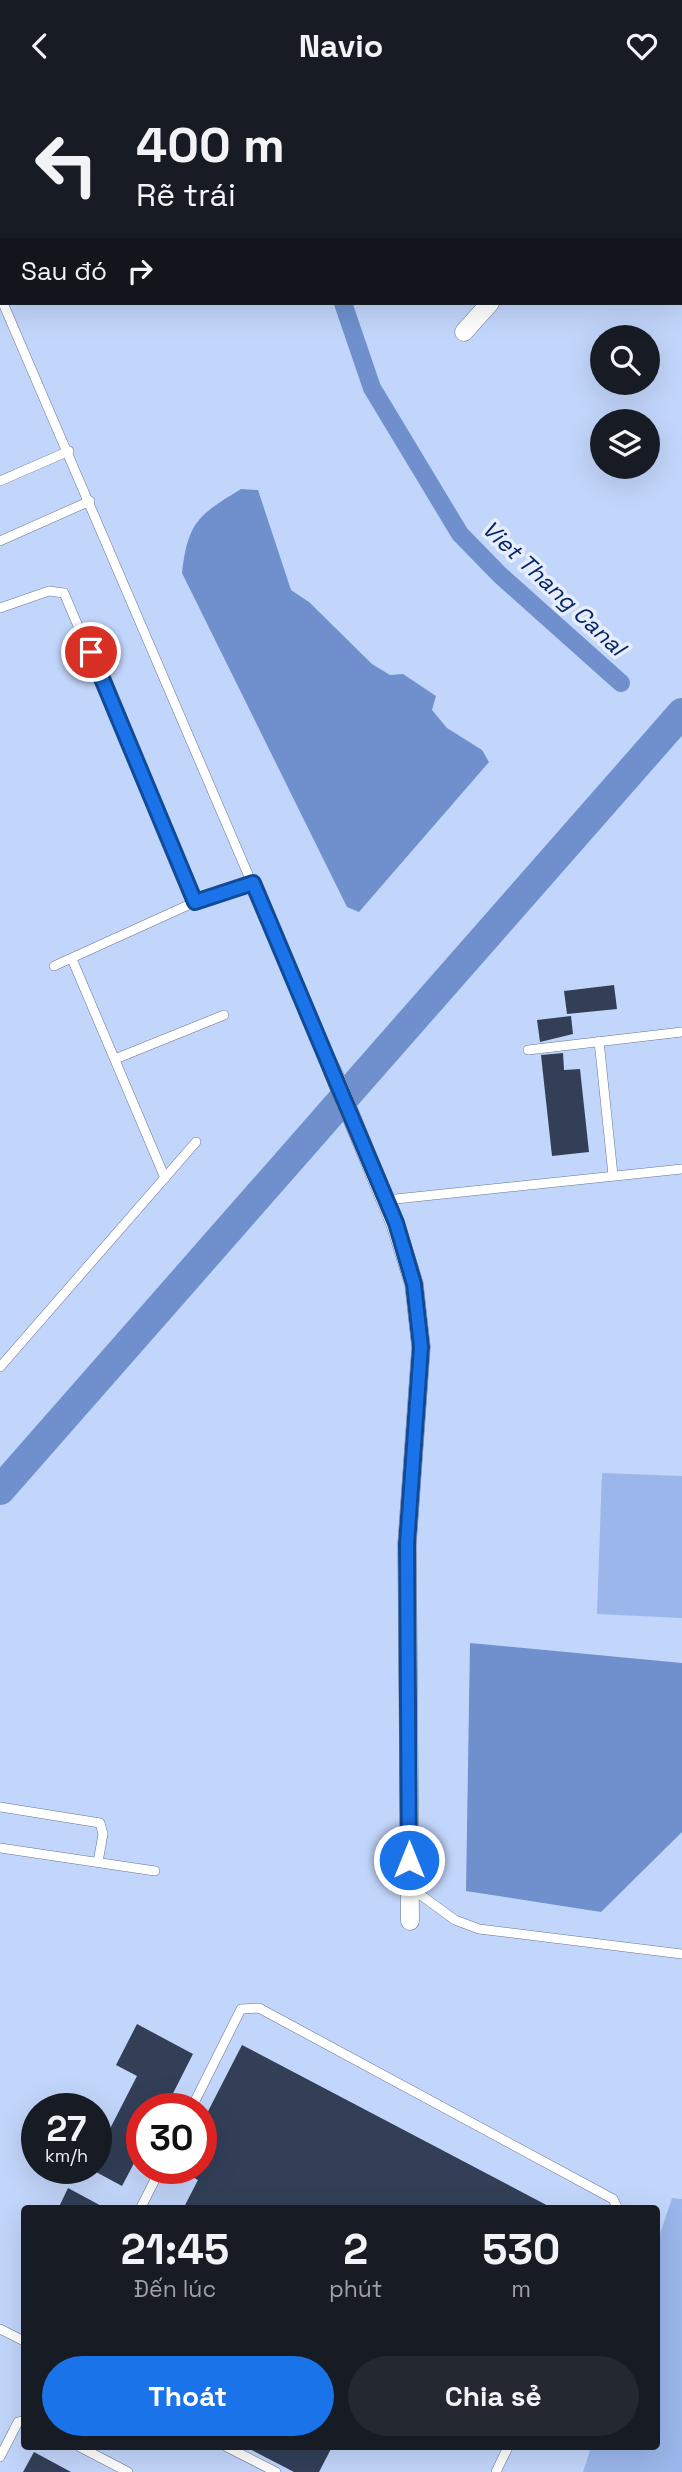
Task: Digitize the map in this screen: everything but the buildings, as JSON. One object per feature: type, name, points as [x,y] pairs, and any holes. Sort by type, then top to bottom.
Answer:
[{"type":"street","points":[[464,331],[489,305]]},
{"type":"street","points":[[332,1069],[386,1200],[414,1284],[421,1347],[407,1544],[410,1921]]},
{"type":"lane","points":[[5,305],[332,1069]]},
{"type":"lane","points":[[0,481],[69,451]]},
{"type":"lane","points":[[0,541],[90,501]]},
{"type":"lane","points":[[0,608],[49,591],[64,593],[195,902]]},
{"type":"lane","points":[[54,966],[195,902],[253,883]]},
{"type":"lane","points":[[72,958],[165,1178]]},
{"type":"lane","points":[[115,1059],[224,1015]]},
{"type":"lane","points":[[528,1050],[682,1032]]},
{"type":"lane","points":[[599,1041],[613,1175]]},
{"type":"lane","points":[[0,1367],[196,1142]]},
{"type":"lane","points":[[386,1200],[682,1169]]},
{"type":"lane","points":[[0,1807],[100,1823],[103,1834],[98,1862]]},
{"type":"lane","points":[[0,1848],[155,1871]]},
{"type":"lane","points":[[410,1887],[454,1920],[480,1929],[682,1954]]},
{"type":"lane","points":[[199,2093],[242,2009],[259,2008],[613,2199],[616,2205]]},
{"type":"lane","points":[[142,2205],[153,2184]]},
{"type":"lane","points":[[0,2329],[21,2340]]},
{"type":"lane","points":[[0,2457],[18,2422],[21,2422]]},
{"type":"lane","points":[[86,2450],[128,2472]]},
{"type":"lane","points":[[233,2450],[276,2472]]},
{"type":"lane","points":[[496,2472],[507,2450]]},
{"type":"shaded area","points":[[0,305],[682,305],[682,2472],[0,2472]]},
{"type":"shaded area","points":[[241,489],[258,490],[291,590],[309,602],[372,664],[390,675],[403,674],[436,696],[432,710],[447,728],[482,750],[489,762],[359,912],[347,907],[182,573],[188,542],[198,521],[205,513]]},
{"type":"shaded area","points":[[602,1473],[682,1476],[682,1618],[597,1614]]},
{"type":"shaded area","points":[[470,1643],[682,1663],[682,1832],[601,1912],[466,1891]]},
{"type":"shaded area","points":[[672,2198],[682,2199],[682,2472],[583,2472],[590,2450],[660,2450],[660,2234]]},
{"type":"waterway","name":"Viet Thang Canal","points":[[344,305],[372,388],[460,534],[500,575],[621,683]]},
{"type":"waterway","points":[[0,1490],[682,713]]},
{"type":"route","points":[[91,652],[195,902],[253,883],[396,1223],[414,1284],[421,1347],[411,1458],[407,1544],[409,1860]]}]
